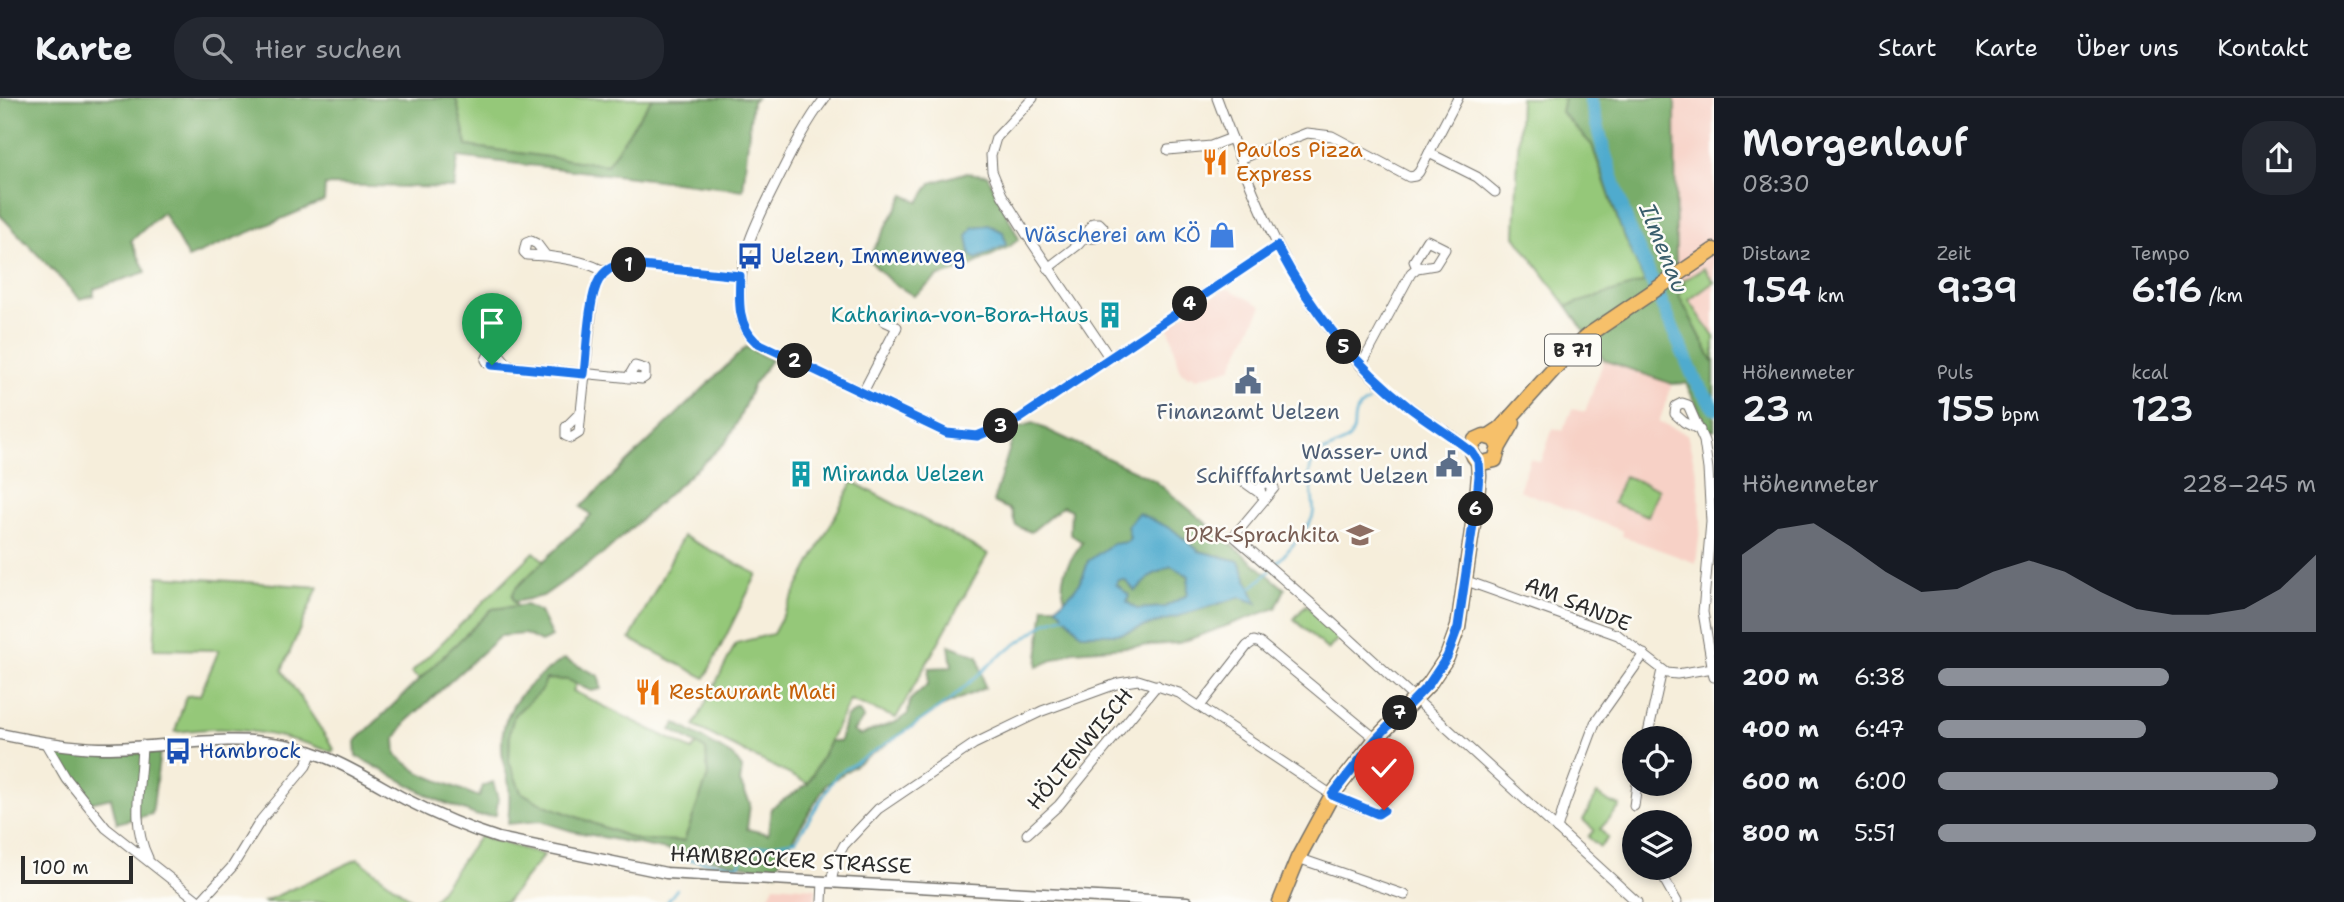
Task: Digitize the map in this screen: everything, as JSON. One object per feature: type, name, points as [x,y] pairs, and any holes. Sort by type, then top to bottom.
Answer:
[{"type":"main road","name":"B 71","points":[[1484,450],[1562,360],[1587,336],[1714,250]]},
{"type":"main road","points":[[1280,902],[1298,858],[1332,795],[1376,739],[1429,684],[1447,657],[1458,627],[1484,450]]},
{"type":"street","points":[[825,98],[799,137],[753,230],[744,255],[740,276],[743,327],[756,342],[947,433],[977,436],[1027,414],[1277,246]]},
{"type":"street","points":[[1033,98],[996,138],[992,146],[991,163],[996,182],[1048,268],[1109,357]]},
{"type":"street","points":[[1217,98],[1277,246],[1321,318],[1361,366],[1410,409],[1446,432],[1484,450]]},
{"type":"street","points":[[1240,159],[1307,132],[1332,136],[1409,177],[1415,176],[1458,98]]},
{"type":"street","points":[[1168,150],[1211,146],[1232,138]]},
{"type":"street","points":[[1429,153],[1476,177],[1495,192]]},
{"type":"street","points":[[1048,268],[1078,246],[1084,237]]},
{"type":"street","points":[[546,256],[584,262],[605,272]]},
{"type":"street","points":[[581,412],[593,296],[598,280],[612,266],[622,264],[740,276]]},
{"type":"street","points":[[1361,366],[1411,273],[1417,268]]},
{"type":"street","points":[[862,394],[897,327],[884,321]]},
{"type":"street","points":[[509,366],[628,377]]},
{"type":"street","points":[[1650,726],[1662,670],[1672,675],[1713,673],[1703,612],[1711,507],[1707,456],[1700,430]]},
{"type":"street","points":[[1233,474],[1263,497],[1234,536],[1637,902]]},
{"type":"street","name":"AM SANDE","points":[[1464,580],[1618,635],[1662,670]]},
{"type":"street","points":[[1200,706],[1247,646],[1254,641],[1260,643],[1376,739]]},
{"type":"street","points":[[1557,829],[1595,723],[1644,654]]},
{"type":"street","points":[[822,902],[827,882],[844,845],[878,809],[974,744],[1042,711],[1119,683],[1138,680],[1179,693],[1332,795],[1378,814],[1384,810]]},
{"type":"street","name":"HÖLTENWISCH","points":[[1027,834],[1059,804],[1157,685]]},
{"type":"street","name":"HAMBROCKER STRASSE","points":[[0,734],[46,744],[101,748],[232,740],[261,741],[312,752],[337,762],[452,822],[498,838],[653,870],[707,876],[1186,902]]},
{"type":"street","points":[[46,744],[66,778],[106,828],[200,902],[232,867],[261,820],[306,766],[312,752]]},
{"type":"street","points":[[142,745],[136,805],[142,845],[150,863]]},
{"type":"street","points":[[1634,806],[1635,796]]},
{"type":"street","points":[[1298,858],[1405,895]]},
{"type":"street","points":[[1665,880],[1677,902]]},
{"type":"shaded area","points":[[1675,98],[1714,98],[1714,337],[1676,275]]},
{"type":"shaded area","points":[[1227,288],[1262,306],[1231,368],[1197,378],[1188,376],[1181,372],[1168,324]]},
{"type":"shaded area","points":[[1604,360],[1672,384],[1659,422],[1687,434],[1698,479],[1701,522],[1696,563],[1622,536],[1623,531],[1519,490],[1530,459],[1541,462],[1553,428],[1563,431],[1572,409],[1585,412]]},
{"type":"shaded area","points":[[774,885],[816,888],[815,902],[766,902]]},
{"type":"green space","points":[[0,98],[456,98],[467,146],[607,165],[652,98],[756,98],[752,101],[743,190],[458,157],[454,188],[325,185],[324,201],[188,258],[163,212],[131,241],[146,272],[94,289],[94,295],[80,299],[0,215]]},
{"type":"green space","points":[[456,98],[652,98],[607,165],[467,146]]},
{"type":"green space","points":[[1520,98],[1564,98],[1561,112],[1592,145],[1620,226],[1645,283],[1567,306],[1515,236]]},
{"type":"green space","points":[[1564,98],[1675,98],[1676,275],[1684,284],[1679,296],[1714,363],[1714,430],[1708,430],[1686,383],[1672,384],[1604,360],[1567,306],[1645,282],[1620,226],[1592,145],[1561,112]]},
{"type":"green space","points":[[964,173],[987,175],[1019,239],[1009,247],[962,270],[939,276],[914,296],[890,281],[868,259],[904,195],[919,202],[931,183]]},
{"type":"green space","points":[[1704,268],[1714,282],[1689,300],[1714,337],[1714,363],[1679,296],[1684,284],[1682,282]]},
{"type":"green space","points":[[746,347],[771,360],[753,385],[726,442],[603,554],[543,596],[514,602],[512,596],[515,589],[591,515],[581,507]]},
{"type":"green space","points":[[1033,423],[1154,480],[1285,589],[1276,608],[1179,643],[1073,651],[1037,667],[1044,606],[1056,606],[1082,634],[1120,634],[1241,597],[1256,602],[1239,561],[1199,551],[1172,529],[1130,538],[1088,561],[1080,582],[1065,599],[1064,576],[1069,562],[1082,542],[1070,534],[1071,510],[1063,506],[1031,532],[1016,526],[1011,510],[993,502],[1016,428]]},
{"type":"green space","points":[[1624,476],[1659,489],[1648,516],[1613,503]]},
{"type":"green space","points":[[853,482],[988,554],[896,718],[850,700],[808,784],[694,726],[736,643],[773,634]]},
{"type":"green space","points":[[683,536],[757,574],[705,678],[630,639]]},
{"type":"green space","points":[[534,552],[544,561],[515,589],[514,602],[517,606],[492,609],[420,679],[411,673]]},
{"type":"green space","points":[[1171,566],[1189,576],[1187,596],[1165,607],[1137,609],[1127,602],[1116,584],[1119,580],[1125,580],[1135,590],[1152,575]]},
{"type":"green space","points":[[158,576],[318,587],[282,670],[334,749],[332,752],[293,740],[252,732],[219,729],[175,732],[186,696],[200,695],[219,650],[154,649]]},
{"type":"green space","points":[[526,605],[540,612],[552,637],[541,642],[525,634],[500,636],[408,720],[395,739],[396,755],[420,773],[479,797],[483,786],[493,782],[498,799],[496,815],[478,816],[435,799],[356,756],[355,742],[492,609]]},
{"type":"green space","points":[[1306,605],[1340,636],[1328,650],[1294,619]]},
{"type":"green space","points":[[949,645],[978,656],[985,688],[941,707],[826,785],[780,860],[777,872],[572,831],[540,821],[508,824],[509,791],[502,748],[506,720],[512,707],[530,685],[564,659],[599,676],[601,689],[591,691],[568,680],[546,679],[542,690],[514,715],[510,731],[509,762],[521,792],[540,803],[637,840],[684,841],[708,776],[706,750],[671,730],[676,723],[733,756],[742,768],[740,782],[750,803],[747,829],[768,834],[771,808],[808,784],[830,741],[840,741],[846,717],[858,711],[864,718],[853,731],[860,735],[896,722],[908,714],[910,700],[928,684],[929,668],[952,667]]},
{"type":"green space","points":[[546,679],[568,680],[576,684],[573,691],[692,750],[697,744],[706,749],[708,776],[684,841],[637,840],[540,803],[521,792],[509,762],[510,731],[514,715],[542,690]]},
{"type":"green space","points":[[53,751],[102,755],[160,752],[152,814],[117,823],[111,798],[90,803],[68,777]]},
{"type":"green space","points":[[1597,794],[1610,803],[1620,805],[1600,829],[1608,838],[1600,847],[1588,837],[1594,830],[1583,820]]},
{"type":"green space","points":[[480,836],[544,855],[506,902],[432,902]]},
{"type":"green space","points":[[358,859],[415,902],[263,902]]},
{"type":"water","points":[[989,225],[1003,232],[1006,245],[976,259],[970,254],[967,236],[973,227]]},
{"type":"water","points":[[1138,513],[1172,529],[1199,551],[1239,561],[1257,603],[1240,597],[1120,634],[1081,634],[1056,606],[1076,587],[1088,561],[1112,544],[1127,542],[1130,538],[1127,526]],"holes":[[[1171,566],[1189,576],[1187,595],[1165,607],[1137,609],[1127,602],[1129,595],[1116,584],[1119,580],[1125,580],[1135,591],[1152,575]]]},
{"type":"waterway","name":"Ilmenau","points":[[1590,98],[1628,226],[1696,382],[1714,408]]},
{"type":"waterway","points":[[1274,566],[1307,527],[1313,515],[1310,480],[1313,461],[1320,454],[1349,438],[1354,429],[1357,412],[1368,402]]},
{"type":"waterway","points":[[1251,588],[1270,571]]},
{"type":"waterway","points":[[684,859],[738,866],[749,849],[796,840],[837,774],[949,701],[997,658],[1047,622],[1067,615]]},
{"type":"waterway","points":[[667,902],[677,889]]},
{"type":"place","name":"Paulos Pizza Express","points":[[1215,162]]},
{"type":"place","name":"Wäscherei am KÖ","points":[[1222,235]]},
{"type":"place","name":"Uelzen, Immenweg","points":[[750,256]]},
{"type":"place","name":"Katharina-von-Bora-Haus","points":[[1110,315]]},
{"type":"place","name":"Finanzamt Uelzen","points":[[1248,381]]},
{"type":"place","name":"Wasser- und Schifffahrtsamt Uelzen","points":[[1449,464]]},
{"type":"place","name":"Miranda Uelzen","points":[[801,474]]},
{"type":"place","name":"DRK-Sprachkita","points":[[1360,535]]},
{"type":"place","name":"Restaurant Mati","points":[[648,692]]},
{"type":"place","name":"Hambrock","points":[[178,751]]},
{"type":"route","points":[[492,365],[584,374],[593,296],[598,280],[612,266],[622,264],[740,276],[743,327],[756,342],[947,433],[977,436],[1019,419],[1040,406],[1277,246],[1321,318],[1341,344],[1377,381],[1410,409],[1472,452],[1478,461],[1475,515],[1458,627],[1447,657],[1429,684],[1395,717],[1332,795],[1378,814],[1384,810]]}]
